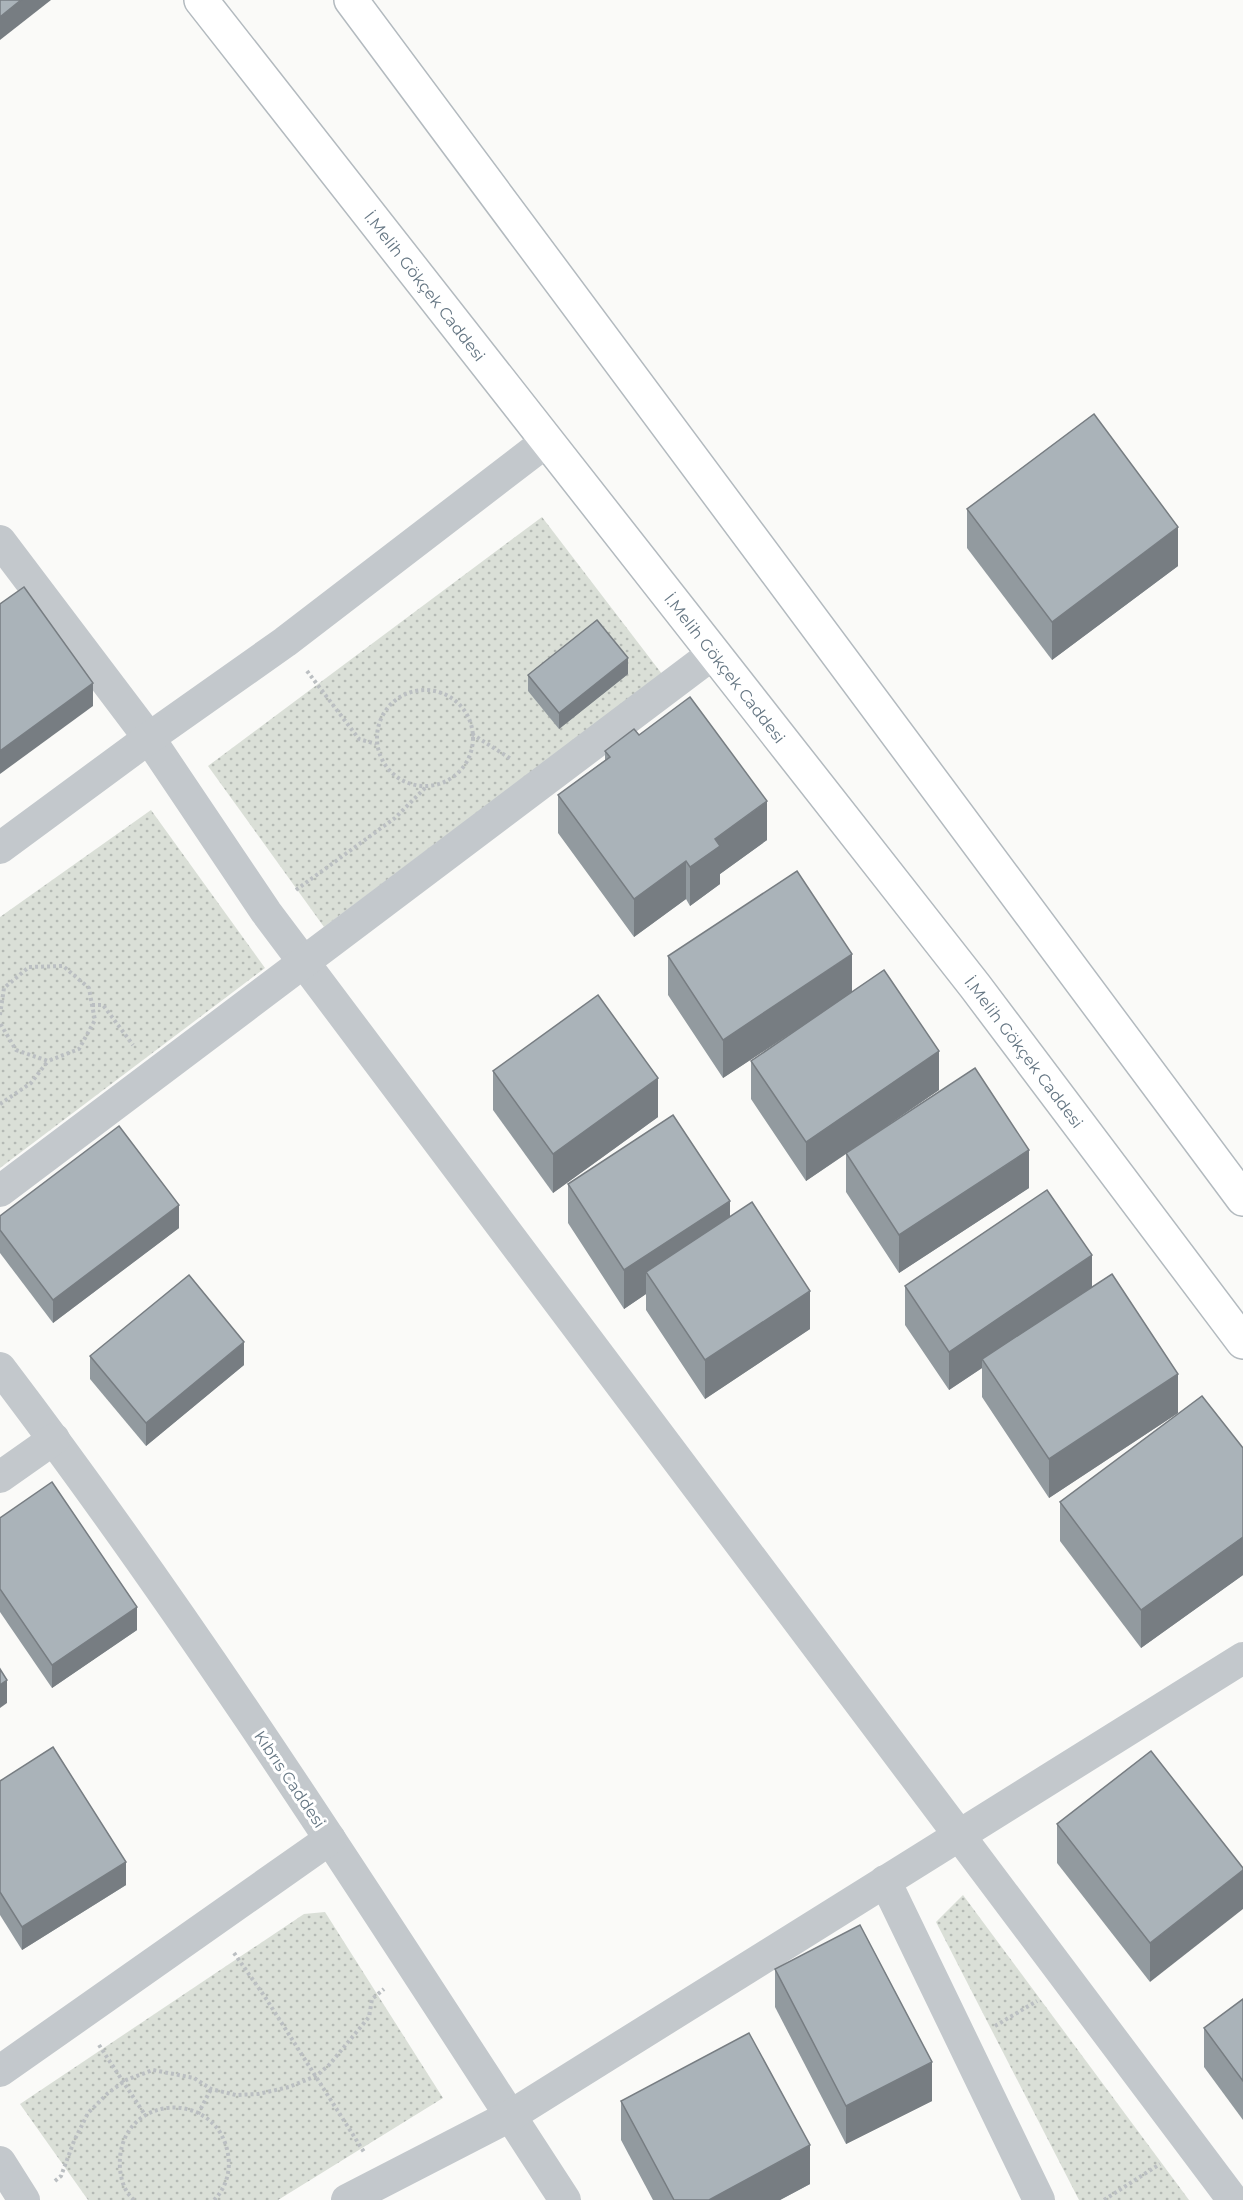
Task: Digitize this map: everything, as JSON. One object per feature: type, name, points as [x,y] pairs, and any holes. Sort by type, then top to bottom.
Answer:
[{"type":"main road","name":"İ.Melih Gökçek Caddesi","points":[[201,0],[975,986],[1243,1342]]},
{"type":"main road","points":[[351,0],[1243,1199]]},
{"type":"street","points":[[0,848],[149,738],[285,642],[547,441]]},
{"type":"street","points":[[0,541],[149,738],[266,912],[303,962],[958,1837],[1233,2200]]},
{"type":"street","points":[[0,1191],[714,653]]},
{"type":"street","name":"Kıbrıs Caddesi","points":[[0,1368],[54,1439],[210,1659],[565,2200]]},
{"type":"street","points":[[0,1477],[54,1439]]},
{"type":"street","points":[[347,2200],[510,2116],[1243,1658]]},
{"type":"street","points":[[0,2071],[330,1839]]},
{"type":"street","points":[[885,1881],[1039,2200]]},
{"type":"street","points":[[0,2162],[24,2200]]},
{"type":"path","points":[[285,642],[359,739],[377,744]]},
{"type":"path","points":[[431,689],[457,701],[472,724],[472,752],[457,775],[432,787],[405,783],[383,766],[377,744],[375,739],[383,712],[403,694],[431,689]]},
{"type":"path","points":[[472,734],[510,758],[533,789]]},
{"type":"path","points":[[266,912],[394,818],[426,787]]},
{"type":"path","points":[[0,1016],[4,988],[29,967],[63,966],[88,988],[94,1020],[79,1049],[48,1061],[31,1083],[0,1104]]},
{"type":"path","points":[[92,1005],[103,1005],[153,1075]]},
{"type":"path","points":[[0,1023],[16,1050],[48,1061]]},
{"type":"path","points":[[212,1923],[265,1997],[382,2182]]},
{"type":"path","points":[[52,2182],[61,2176],[74,2141],[88,2113],[123,2082],[153,2070],[194,2078],[211,2089],[236,2095],[258,2094],[289,2087],[316,2076],[329,2065],[369,2017],[372,1999],[411,1964]]},
{"type":"path","points":[[964,2045],[1068,1981]]},
{"type":"path","points":[[81,2015],[145,2115]]},
{"type":"path","points":[[198,2114],[211,2089]]},
{"type":"path","points":[[134,2200],[130,2197],[119,2172],[121,2145],[135,2122],[145,2115],[158,2109],[184,2107],[209,2118],[225,2140],[230,2166],[222,2192],[214,2200]]},
{"type":"path","points":[[1104,2200],[1191,2144]]},
{"type":"shaded area","points":[[542,517],[662,674],[324,927],[208,766]]},
{"type":"shaded area","points":[[151,810],[265,968],[0,1168],[0,917]]},
{"type":"shaded area","points":[[963,1895],[1189,2200],[1079,2200],[936,1922]]},
{"type":"shaded area","points":[[325,1912],[443,2098],[278,2200],[88,2200],[20,2104],[304,1914]]},
{"type":"building","points":[[0,0],[21,0],[0,17]]},
{"type":"building","points":[[1094,414],[1178,527],[1052,622],[967,509]]},
{"type":"building","points":[[24,587],[93,683],[0,751],[0,604]]},
{"type":"building","points":[[597,620],[628,658],[559,713],[528,675]]},
{"type":"building","points":[[690,697],[767,801],[715,839],[720,846],[690,867],[686,861],[634,899],[558,795],[610,757],[605,751],[634,729],[639,735]]},
{"type":"building","points":[[797,871],[852,954],[723,1040],[668,956]]},
{"type":"building","points":[[884,970],[939,1051],[806,1142],[751,1061]]},
{"type":"building","points":[[598,995],[658,1078],[553,1154],[493,1071]]},
{"type":"building","points":[[975,1068],[1029,1150],[899,1235],[846,1153]]},
{"type":"building","points":[[673,1115],[730,1201],[624,1270],[568,1184]]},
{"type":"building","points":[[119,1126],[179,1205],[53,1300],[0,1230],[0,1216]]},
{"type":"building","points":[[1047,1190],[1092,1255],[949,1352],[905,1286]]},
{"type":"building","points":[[752,1202],[810,1291],[705,1360],[646,1272]]},
{"type":"building","points":[[1112,1274],[1178,1374],[1049,1459],[982,1359]]},
{"type":"building","points":[[189,1275],[244,1342],[146,1423],[90,1356]]},
{"type":"building","points":[[1202,1396],[1243,1448],[1243,1537],[1141,1610],[1060,1502]]},
{"type":"building","points":[[52,1482],[137,1607],[52,1665],[0,1589],[0,1518]]},
{"type":"building","points":[[0,1669],[7,1680],[0,1685]]},
{"type":"building","points":[[53,1747],[126,1862],[22,1927],[0,1892],[0,1781]]},
{"type":"building","points":[[1151,1751],[1243,1870],[1150,1943],[1057,1824]]},
{"type":"building","points":[[860,1925],[932,2062],[846,2106],[775,1969]]},
{"type":"building","points":[[1243,1999],[1243,2081],[1204,2028]]},
{"type":"building","points":[[749,2033],[810,2145],[709,2200],[674,2200],[621,2101]]}]
